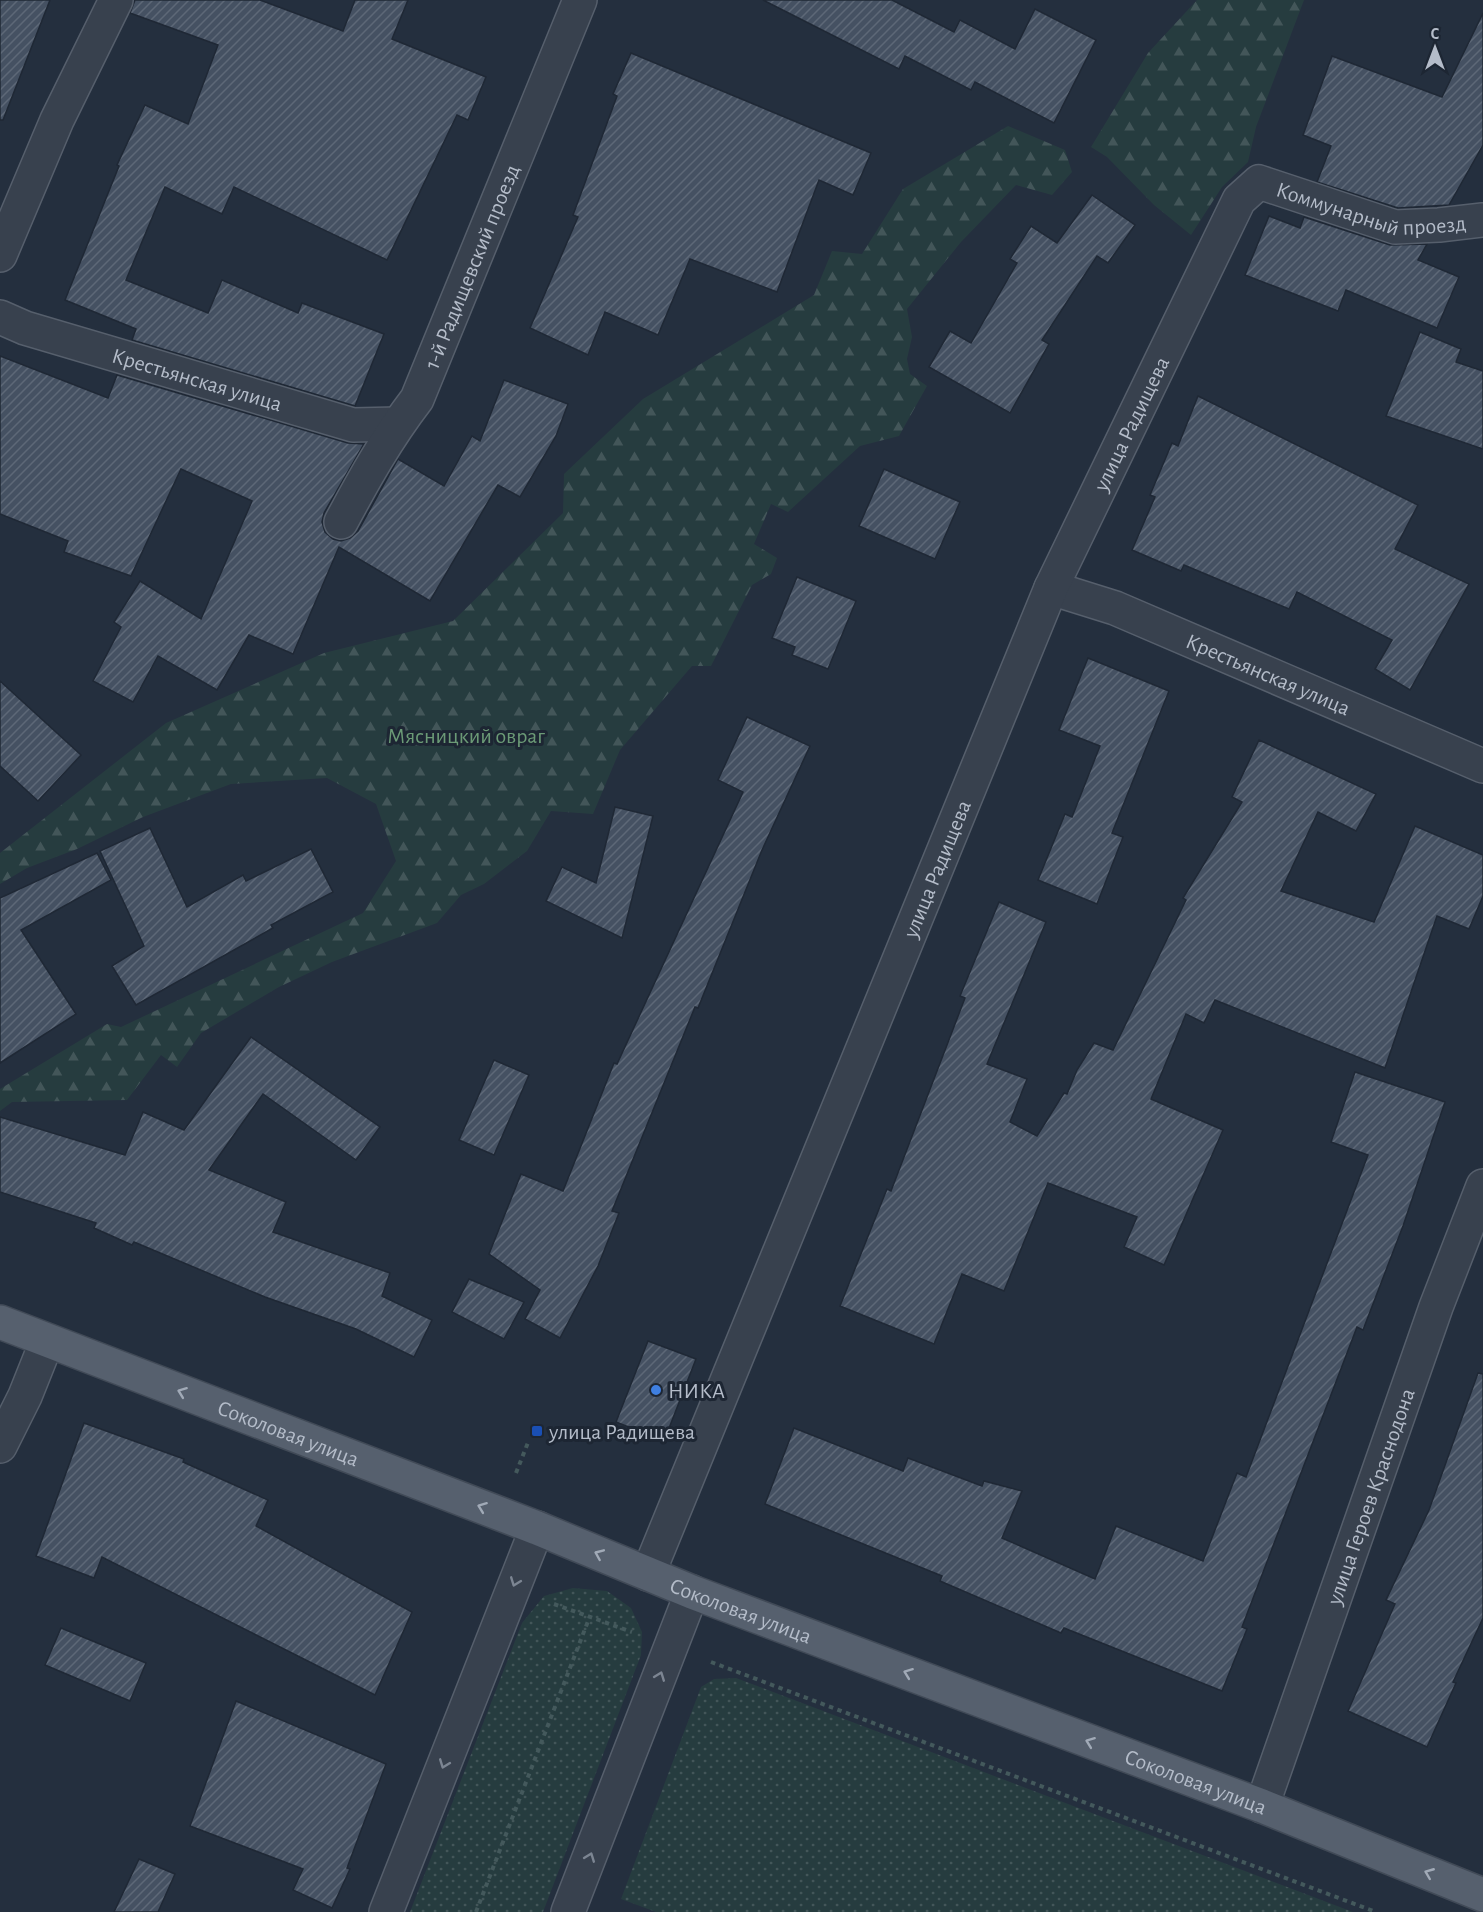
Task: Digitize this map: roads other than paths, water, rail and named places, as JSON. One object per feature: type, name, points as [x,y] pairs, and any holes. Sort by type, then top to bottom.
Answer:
[{"type":"main road","name":"Соколовая улица","points":[[0,1322],[537,1528],[692,1592],[1262,1806],[1483,1895]]},
{"type":"street","points":[[0,255],[57,120],[116,0]]},
{"type":"street","name":"1-й Радищевский проезд","points":[[341,522],[370,465],[417,399],[580,0]]},
{"type":"street","name":"Коммунарный проезд","points":[[1259,182],[1395,227],[1483,220]]},
{"type":"street","name":"улица Радищева","points":[[648,1574],[1051,588],[1239,200],[1259,182]]},
{"type":"street","name":"Крестьянская улица","points":[[0,317],[37,331],[353,425],[398,424]]},
{"type":"street","name":"Крестьянская улица","points":[[1051,588],[1115,608],[1483,766]]},
{"type":"street","name":"улица Героев Краснодона","points":[[1262,1806],[1436,1308],[1483,1186]]},
{"type":"street","points":[[0,1446],[25,1396],[47,1341]]},
{"type":"street","points":[[386,1912],[537,1528]]},
{"type":"street","points":[[568,1912],[692,1592]]},
{"type":"place","name":"НИКА","points":[[656,1390]]},
{"type":"place","name":"улица Радищева","points":[[537,1431]]},
{"type":"park label","name":"Мясницкий овраг","points":[[466,735]]}]
